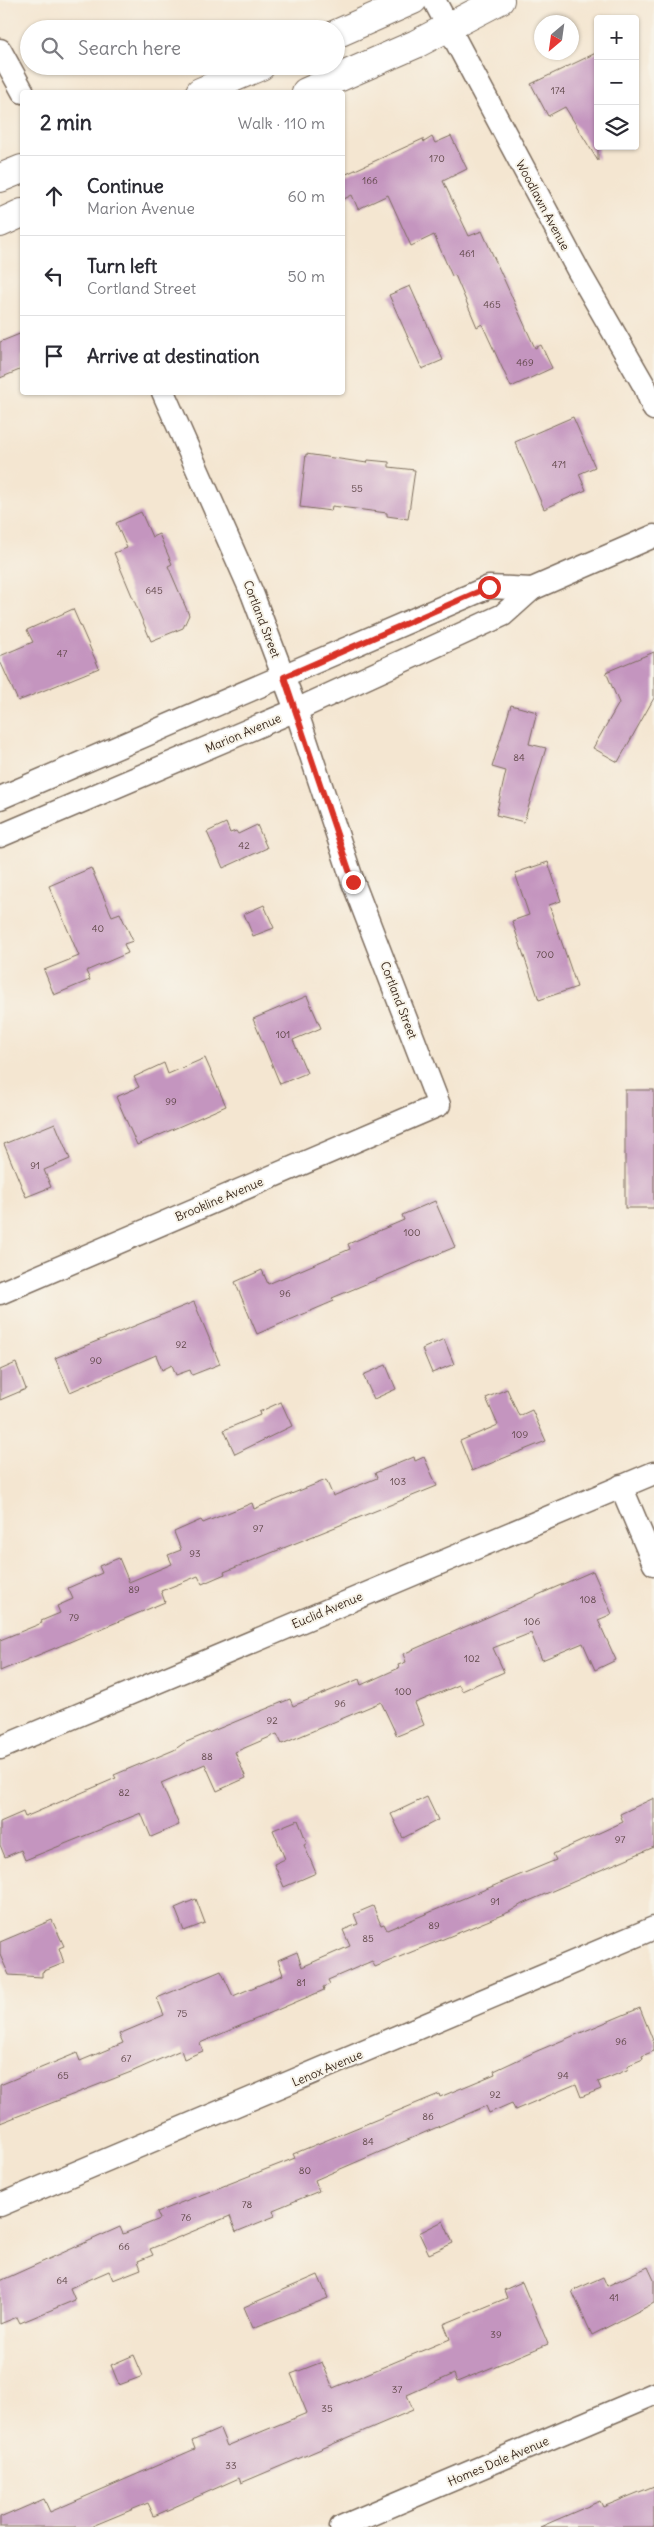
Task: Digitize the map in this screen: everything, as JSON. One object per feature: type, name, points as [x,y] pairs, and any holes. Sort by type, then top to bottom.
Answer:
[{"type":"street","points":[[345,30],[413,0]]},
{"type":"street","name":"Woodlawn Avenue","points":[[434,0],[579,272],[649,385],[654,409]]},
{"type":"street","points":[[345,75],[449,28],[500,0]]},
{"type":"street","points":[[0,50],[22,90]]},
{"type":"street","points":[[205,90],[241,75]]},
{"type":"street","points":[[310,90],[344,75]]},
{"type":"street","points":[[0,178],[20,169]]},
{"type":"street","points":[[0,223],[20,214]]},
{"type":"street","name":"Cortland Street","points":[[164,395],[252,592],[296,710],[353,882],[439,1105]]},
{"type":"street","name":"Marion Avenue","points":[[0,836],[296,710],[503,615],[532,589],[654,536]]},
{"type":"street","name":"Marion Avenue","points":[[0,798],[489,587],[532,589]]},
{"type":"street","name":"Brookline Avenue","points":[[0,1293],[439,1105]]},
{"type":"street","name":"Euclid Avenue","points":[[0,1748],[654,1472]]},
{"type":"street","points":[[621,1486],[654,1564]]},
{"type":"street","name":"Lenox Avenue","points":[[0,2205],[654,1928]]},
{"type":"street","name":"Homes Dale Avenue","points":[[342,2527],[654,2394]]},
{"type":"building","points":[[594,54],[594,150],[598,150],[598,161],[565,107],[548,116],[531,84]]},
{"type":"building","points":[[451,136],[467,169],[443,181],[469,236],[482,231],[535,348],[541,345],[552,368],[511,387],[482,324],[477,327],[455,275],[452,276],[434,235],[411,246],[388,195],[358,209],[352,195],[345,198],[345,175],[423,139],[424,142],[432,137],[435,143]]},
{"type":"building","points":[[410,286],[443,360],[422,369],[389,295]]},
{"type":"building","points":[[20,334],[20,370],[0,378],[0,342]]},
{"type":"building","points":[[573,417],[595,467],[579,474],[586,490],[544,509],[515,442]]},
{"type":"building","points":[[306,454],[367,463],[368,460],[389,462],[389,467],[415,470],[408,519],[387,516],[387,513],[332,506],[331,511],[300,507]]},
{"type":"building","points":[[141,512],[152,537],[159,534],[172,564],[168,566],[189,615],[183,628],[151,641],[114,553],[127,548],[116,523]]},
{"type":"building","points":[[73,609],[99,668],[18,701],[0,661],[0,656],[33,642],[27,630]]},
{"type":"building","points":[[654,652],[654,698],[618,762],[593,748],[619,703],[606,672]]},
{"type":"building","points":[[511,705],[537,712],[529,744],[546,748],[524,822],[496,815],[506,771],[492,767]]},
{"type":"building","points":[[226,823],[230,833],[236,831],[238,834],[257,825],[267,848],[223,868],[207,832]]},
{"type":"building","points":[[548,862],[561,901],[549,905],[577,987],[539,1000],[512,921],[529,915],[515,873]]},
{"type":"building","points":[[91,868],[112,916],[120,913],[133,941],[124,944],[128,953],[86,971],[90,980],[54,995],[44,970],[79,956],[49,886]]},
{"type":"building","points":[[264,905],[274,928],[253,936],[244,914]]},
{"type":"building","points":[[307,996],[321,1028],[293,1040],[307,1073],[280,1084],[253,1019]]},
{"type":"building","points":[[205,1058],[226,1106],[137,1145],[116,1097],[139,1087],[134,1077],[164,1063],[168,1074]]},
{"type":"building","points":[[625,1090],[654,1090],[654,1208],[625,1208]]},
{"type":"building","points":[[55,1123],[70,1159],[44,1170],[51,1187],[26,1197],[4,1144]]},
{"type":"building","points":[[435,1201],[455,1247],[332,1298],[334,1301],[257,1334],[235,1282],[262,1270],[268,1284],[350,1249],[348,1244],[404,1220],[402,1215]]},
{"type":"building","points":[[194,1302],[220,1364],[192,1375],[190,1370],[176,1375],[172,1365],[162,1370],[156,1355],[70,1392],[55,1358]]},
{"type":"building","points":[[444,1339],[454,1364],[432,1373],[422,1349]]},
{"type":"building","points":[[16,1363],[26,1389],[0,1400],[0,1370]]},
{"type":"building","points":[[386,1365],[396,1389],[374,1399],[363,1375]]},
{"type":"building","points":[[507,1389],[519,1416],[532,1410],[546,1441],[472,1471],[460,1441],[498,1425],[486,1398]]},
{"type":"building","points":[[281,1402],[292,1426],[235,1454],[224,1430],[260,1415],[259,1412]]},
{"type":"building","points":[[414,1457],[415,1461],[424,1457],[437,1486],[224,1572],[225,1574],[202,1584],[198,1576],[161,1591],[165,1602],[0,1671],[0,1640],[42,1623],[41,1621],[60,1613],[57,1606],[73,1599],[68,1588],[102,1573],[99,1566],[119,1558],[129,1582],[172,1564],[168,1555],[181,1550],[174,1532],[201,1520],[203,1523],[252,1503],[254,1509],[326,1480],[333,1496],[377,1478],[375,1473]]},
{"type":"building","points":[[593,1571],[612,1614],[598,1620],[616,1660],[595,1670],[583,1643],[542,1660],[531,1633],[493,1648],[504,1672],[462,1691],[459,1685],[415,1703],[424,1725],[397,1736],[381,1702],[282,1744],[277,1734],[235,1752],[246,1778],[217,1791],[205,1764],[161,1783],[179,1825],[151,1837],[141,1813],[25,1860],[21,1850],[5,1857],[0,1845],[0,1822],[23,1812],[25,1817],[116,1778],[114,1775],[174,1750],[184,1743],[290,1699],[293,1706],[359,1679],[361,1685],[399,1668],[398,1665],[406,1662],[403,1654]]},
{"type":"building","points":[[427,1797],[438,1820],[403,1838],[391,1814]]},
{"type":"building","points":[[654,1798],[654,1847],[522,1904],[509,1912],[375,1967],[372,1961],[328,1980],[330,1984],[323,1987],[324,1990],[200,2043],[203,2051],[184,2059],[181,2050],[131,2072],[0,2123],[0,2085],[77,2053],[80,2061],[123,2043],[119,2034],[164,2015],[157,1998],[221,1971],[233,1996],[283,1975],[278,1960],[297,1952],[302,1967],[350,1946],[343,1930],[358,1924],[354,1914],[373,1906],[381,1925],[384,1924],[387,1930],[556,1860],[553,1854],[623,1822],[620,1814]]},
{"type":"building","points":[[298,1820],[307,1843],[304,1845],[316,1873],[284,1887],[274,1864],[285,1859],[273,1830]]},
{"type":"building","points":[[196,1899],[205,1923],[184,1931],[175,1908]]},
{"type":"building","points":[[52,1920],[64,1946],[59,1948],[64,1963],[42,1972],[42,1977],[9,1975],[0,1955],[0,1942]]},
{"type":"building","points":[[640,2008],[654,2043],[654,2051],[642,2056],[643,2059],[629,2065],[627,2070],[598,2082],[601,2089],[581,2097],[576,2084],[515,2110],[512,2103],[489,2113],[486,2106],[315,2180],[319,2191],[273,2210],[275,2216],[236,2232],[230,2216],[150,2249],[153,2255],[138,2261],[141,2269],[113,2280],[109,2271],[70,2288],[75,2300],[20,2323],[17,2317],[0,2324],[0,2281],[120,2227],[123,2234],[160,2219],[157,2212],[295,2158],[293,2154],[439,2094],[440,2097],[495,2074],[494,2071],[537,2051]]},
{"type":"building","points":[[443,2221],[453,2243],[429,2254],[419,2233]]},
{"type":"building","points":[[648,2267],[654,2280],[654,2303],[592,2335],[572,2291],[603,2277],[607,2286]]},
{"type":"building","points":[[318,2275],[328,2298],[253,2328],[244,2307]]},
{"type":"building","points":[[522,2282],[548,2344],[457,2382],[454,2374],[407,2395],[413,2410],[241,2483],[239,2478],[154,2516],[148,2503],[90,2527],[0,2527],[0,2518],[44,2499],[50,2512],[195,2449],[192,2441],[220,2429],[227,2446],[307,2413],[291,2374],[322,2362],[333,2388],[450,2339],[444,2324],[507,2298],[504,2290]]},
{"type":"building","points":[[134,2355],[143,2376],[119,2385],[111,2365]]},
{"type":"building","points":[[654,2486],[654,2527],[540,2527],[600,2501],[603,2507]]},
{"type":"route","points":[[353,882],[284,677],[489,587]]}]
